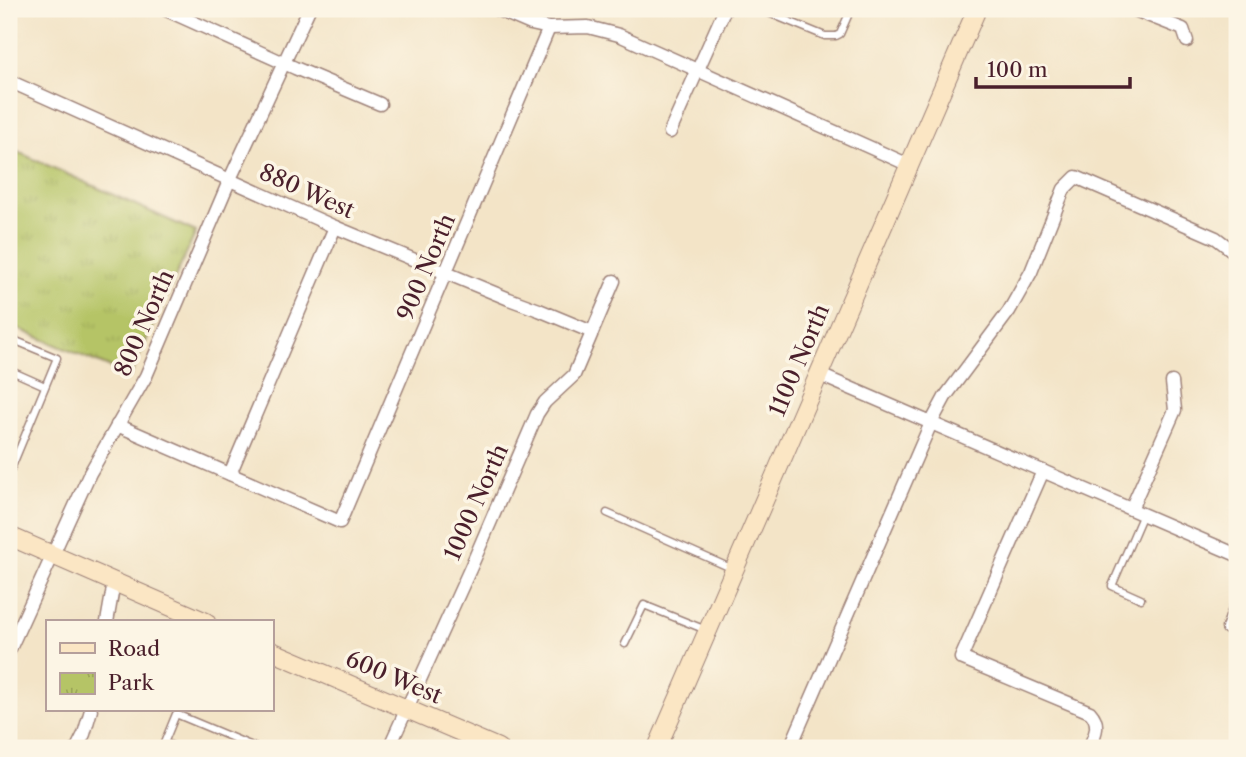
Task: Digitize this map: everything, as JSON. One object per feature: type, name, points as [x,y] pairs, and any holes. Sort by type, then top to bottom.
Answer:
[{"type":"main road","name":"1100 North","points":[[657,748],[977,9]]},
{"type":"main road","points":[[9,536],[201,620]]},
{"type":"main road","name":"600 West","points":[[273,652],[498,748]]},
{"type":"street","points":[[164,9],[380,104]]},
{"type":"street","name":"800 North","points":[[9,650],[90,472],[146,376],[230,180],[309,9]]},
{"type":"street","points":[[496,9],[531,24],[549,28],[588,27],[619,34],[909,165]]},
{"type":"street","points":[[670,132],[725,9]]},
{"type":"street","points":[[1132,9],[1183,29],[1187,41]]},
{"type":"street","name":"900 North","points":[[230,474],[340,522],[549,28]]},
{"type":"street","name":"880 West","points":[[9,81],[335,227],[592,332]]},
{"type":"street","points":[[790,748],[931,423],[945,397],[1009,311],[1031,272],[1064,189],[1076,177],[1216,238],[1237,254]]},
{"type":"street","points":[[117,425],[230,474],[335,227]]},
{"type":"street","name":"1000 North","points":[[389,748],[537,414],[545,402],[574,374],[614,281]]},
{"type":"street","points":[[820,375],[1237,555]]},
{"type":"street","points":[[1137,512],[1175,410],[1172,382]]},
{"type":"street","points":[[1043,471],[961,658],[1090,712],[1095,717],[1096,734],[1089,748]]},
{"type":"street","points":[[107,620],[114,582]]},
{"type":"street","points":[[1232,631],[1237,604]]},
{"type":"street","points":[[78,748],[90,712]]},
{"type":"lane","points":[[759,9],[831,37],[840,34],[851,9]]},
{"type":"lane","points":[[9,338],[57,358],[9,474]]},
{"type":"lane","points":[[9,370],[45,386]]},
{"type":"lane","points":[[1137,512],[1112,586],[1141,599]]},
{"type":"lane","points":[[607,513],[735,570]]},
{"type":"lane","points":[[625,644],[644,605],[707,631]]},
{"type":"lane","points":[[178,748],[163,746],[176,714],[257,748]]},
{"type":"green space","points":[[9,148],[196,232],[130,376],[9,325]]}]
